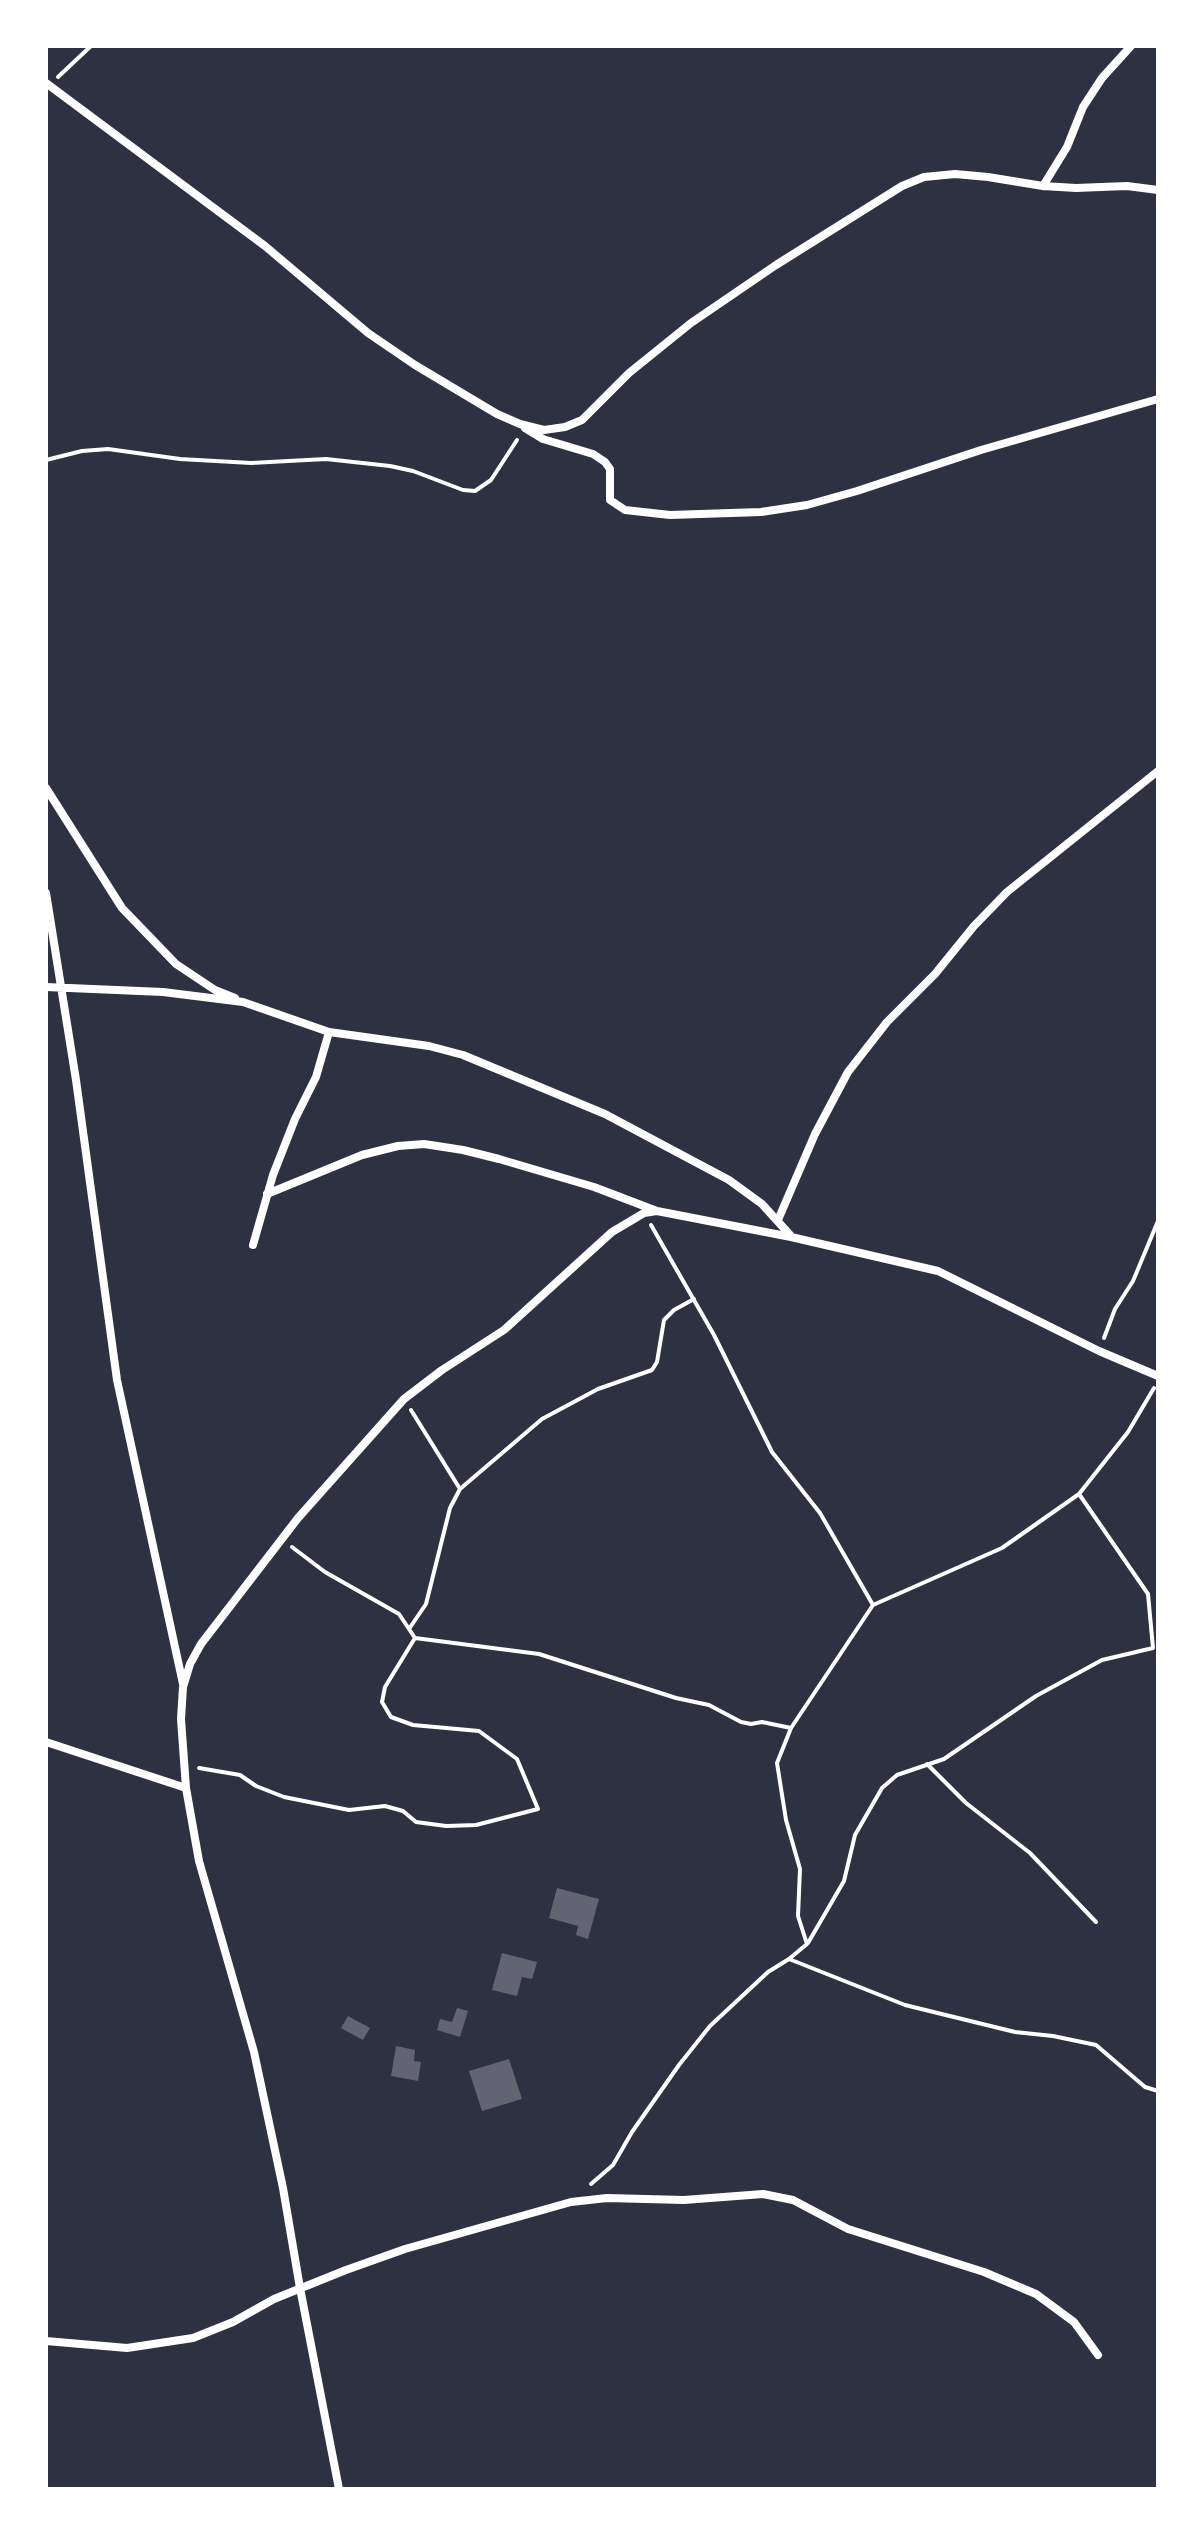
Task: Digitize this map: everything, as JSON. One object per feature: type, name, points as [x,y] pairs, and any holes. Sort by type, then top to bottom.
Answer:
[{"type":"street","points":[[1043,186],[1067,147],[1083,107],[1102,78],[1131,46]]},
{"type":"street","points":[[48,84],[265,246],[368,333],[465,396],[543,439],[593,454],[605,462],[610,469],[610,500],[625,510],[670,515],[761,512],[807,505],[1158,399]]},
{"type":"street","points":[[522,426],[544,430],[565,427],[582,420],[629,373],[691,323],[902,186],[924,177],[955,174],[1043,186],[1127,186],[1158,190]]},
{"type":"street","points":[[778,1220],[815,1134],[848,1072],[887,1022],[935,974],[1007,892],[1158,771]]},
{"type":"street","points":[[46,788],[122,908],[176,964],[215,990],[329,1032],[429,1046],[463,1055],[605,1114],[729,1180],[762,1204],[791,1237]]},
{"type":"street","points":[[46,893],[76,1080],[117,1380],[183,1687]]},
{"type":"street","points":[[46,987],[163,992],[243,1002]]},
{"type":"street","points":[[253,1245],[283,1146],[316,1077],[329,1032]]},
{"type":"street","points":[[267,1194],[362,1155],[398,1146],[424,1144],[463,1150],[594,1187],[657,1211],[791,1237],[938,1271],[1158,1378]]},
{"type":"street","points":[[339,2489],[283,2188],[254,2052],[199,1861],[184,1767],[183,1687],[190,1664],[201,1644],[344,1464],[404,1399],[504,1330],[612,1232],[644,1213],[657,1211]]},
{"type":"street","points":[[46,1742],[186,1788]]},
{"type":"street","points":[[46,2341],[127,2348],[172,2343],[233,2322],[300,2288],[405,2249],[571,2202],[607,2198],[684,2200],[763,2194],[793,2200],[848,2229],[984,2272],[1036,2294],[1074,2322],[1098,2355]]},
{"type":"path","points":[[48,84],[91,46]]},
{"type":"path","points":[[46,460],[82,451],[108,449],[158,457],[236,463],[326,459],[390,466],[463,490],[475,491],[491,480],[507,459],[522,426]]},
{"type":"path","points":[[644,1213],[694,1299],[772,1452],[820,1513],[873,1605]]},
{"type":"path","points":[[1099,1351],[1115,1309],[1133,1281],[1158,1221]]},
{"type":"path","points":[[409,1629],[426,1604],[450,1508],[460,1489],[542,1419],[598,1389],[652,1370],[657,1362],[664,1320],[674,1310],[694,1299]]},
{"type":"path","points":[[807,1944],[798,1916],[800,1869],[786,1820],[777,1763],[791,1728],[873,1605],[1002,1548],[1079,1494],[1128,1432],[1158,1378]]},
{"type":"path","points":[[404,1399],[460,1489]]},
{"type":"path","points":[[571,2202],[613,2165],[632,2132],[710,2026],[768,1972],[807,1944],[844,1881],[855,1835],[882,1788],[897,1775],[944,1759],[1036,1696],[1102,1660],[1156,1648],[1148,1594],[1079,1494]]},
{"type":"path","points":[[282,1540],[325,1572],[399,1614],[415,1638],[539,1654],[676,1698],[709,1705],[741,1722],[762,1722],[791,1728]]},
{"type":"path","points":[[184,1767],[240,1775],[256,1786],[284,1797],[349,1810],[385,1806],[403,1811],[416,1822],[446,1826],[476,1825],[538,1809],[517,1759],[479,1731],[413,1725],[391,1717],[382,1702],[385,1687],[415,1638]]},
{"type":"path","points":[[927,1764],[966,1803],[1030,1853],[1096,1922]]},
{"type":"path","points":[[789,1959],[905,2005],[1015,2032],[1096,2045],[1145,2087],[1158,2091]]},
{"type":"building","points":[[557,1888],[599,1899],[588,1939],[576,1935],[578,1926],[549,1918]]},
{"type":"building","points":[[502,1953],[537,1962],[532,1979],[522,1977],[517,1996],[492,1990]]},
{"type":"building","points":[[457,2008],[468,2011],[460,2037],[437,2030],[440,2019],[452,2022]]},
{"type":"building","points":[[348,2016],[370,2028],[363,2040],[341,2028]]},
{"type":"building","points":[[396,2046],[415,2050],[414,2061],[421,2062],[418,2081],[391,2076]]},
{"type":"building","points":[[509,2059],[522,2099],[482,2111],[469,2071]]}]
